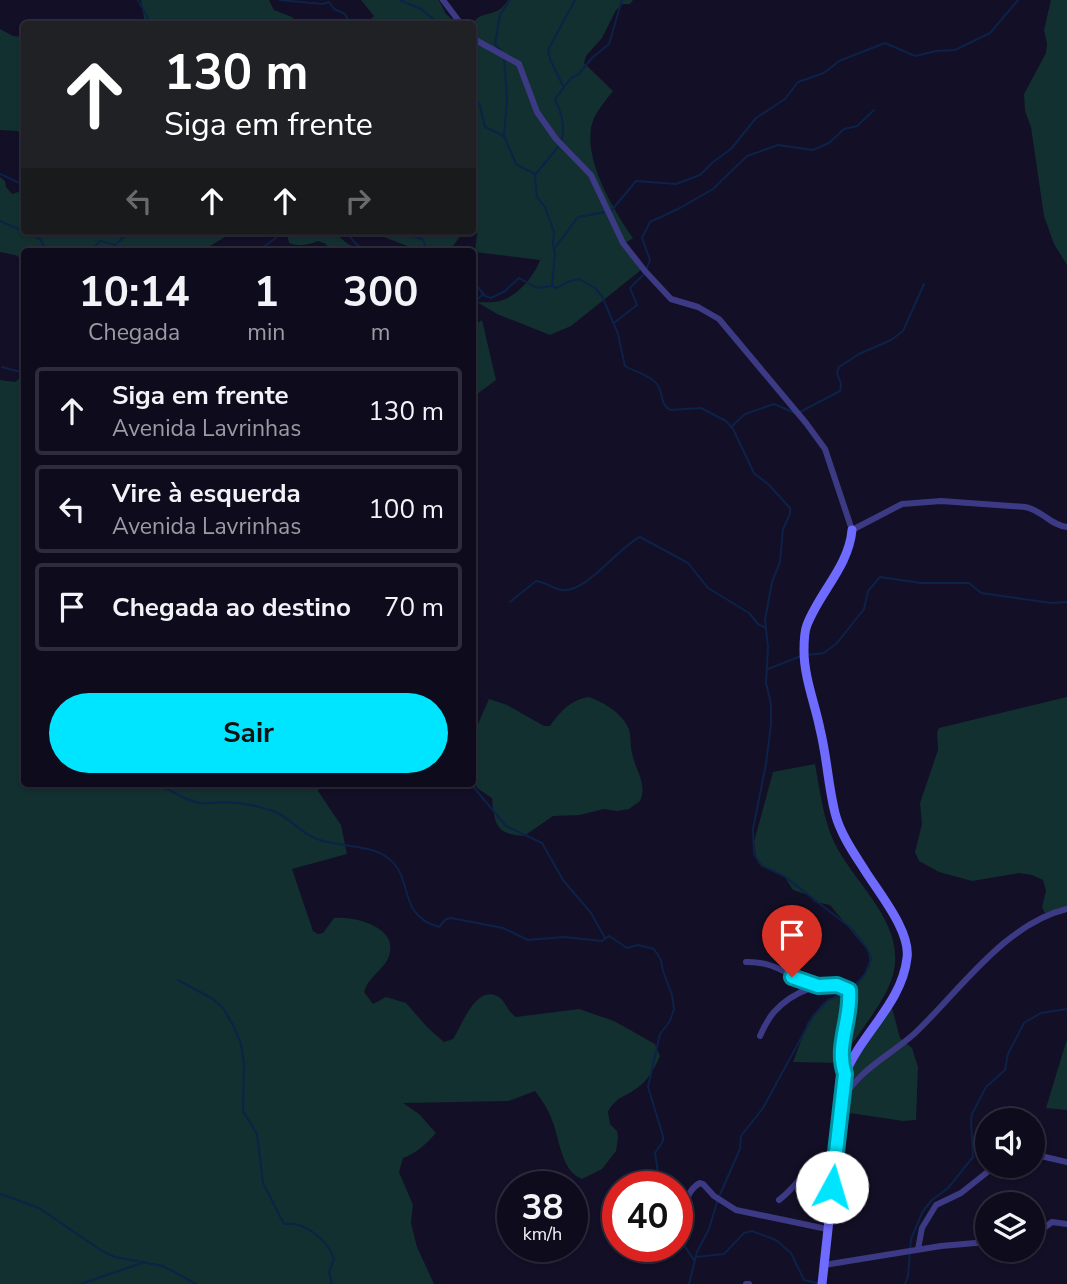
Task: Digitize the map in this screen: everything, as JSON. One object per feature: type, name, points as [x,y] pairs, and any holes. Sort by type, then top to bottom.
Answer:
[{"type":"street","points":[[443,0],[459,21]]},
{"type":"street","points":[[476,40],[519,64],[537,111],[556,139],[591,175],[623,243],[645,271],[671,299],[698,307],[719,319],[825,449],[852,530],[852,538],[842,563],[806,626],[805,663],[824,746],[835,814],[847,844],[901,929],[908,949],[899,986],[858,1046],[845,1074],[822,1284]]},
{"type":"street","points":[[852,530],[902,504],[941,501],[1025,507],[1037,511],[1053,524],[1067,527]]},
{"type":"street","points":[[841,1104],[860,1076],[908,1039],[1006,942],[1036,921],[1067,909]]},
{"type":"street","points":[[746,962],[766,962],[802,981],[818,986]]},
{"type":"street","points":[[760,1036],[777,1009],[804,992],[818,986],[837,985],[849,990],[841,1060],[845,1074]]},
{"type":"street","points":[[1045,1155],[1067,1162]]},
{"type":"street","points":[[779,1200],[792,1190],[807,1170],[819,1166],[834,1166]]},
{"type":"street","points":[[918,1249],[922,1228],[936,1205],[961,1193],[980,1178]]},
{"type":"street","points":[[693,1187],[699,1183],[736,1210],[827,1230]]},
{"type":"street","points":[[1045,1227],[1052,1222],[1067,1224]]},
{"type":"street","points":[[824,1265],[918,1249],[975,1243]]},
{"type":"green space","points":[[141,0],[269,0],[274,10],[296,21],[144,21]]},
{"type":"green space","points":[[361,0],[439,0],[446,14],[454,21],[369,21],[374,16]]},
{"type":"green space","points":[[508,0],[633,0],[616,10],[602,38],[586,56],[584,63],[613,91],[594,118],[591,148],[600,181],[633,238],[624,244],[641,270],[571,326],[550,335],[497,314],[477,302],[497,302],[513,295],[530,279],[540,260],[476,252],[474,21],[499,10]]},
{"type":"green space","points":[[1051,0],[1067,0],[1067,265],[1054,244],[1044,216],[1031,127],[1025,111],[1024,94],[1046,53],[1044,30]]},
{"type":"green space","points":[[0,29],[21,37],[21,133],[0,130]]},
{"type":"green space","points":[[0,177],[12,194],[21,191],[21,235],[228,235],[207,248],[21,248],[21,258],[0,252]]},
{"type":"green space","points":[[287,235],[337,235],[358,248],[328,248],[326,244],[318,241],[304,245],[289,243]]},
{"type":"green space","points":[[379,235],[461,235],[453,246],[410,247]]},
{"type":"green space","points":[[482,320],[496,380],[476,395],[476,324]]},
{"type":"green space","points":[[21,377],[21,787],[320,787],[318,791],[341,825],[347,854],[292,869],[313,931],[323,933],[334,918],[343,918],[373,925],[388,938],[389,956],[364,992],[373,1004],[386,997],[406,1003],[444,1042],[453,1039],[476,1001],[489,994],[500,998],[516,1017],[579,1009],[614,1021],[655,1044],[660,1056],[650,1074],[637,1088],[615,1102],[608,1112],[610,1124],[617,1131],[616,1151],[602,1169],[588,1176],[588,1171],[572,1171],[565,1162],[550,1116],[535,1091],[509,1101],[403,1103],[419,1114],[436,1133],[421,1148],[403,1158],[399,1172],[413,1205],[411,1223],[417,1247],[434,1284],[0,1284],[0,380],[15,382]]},
{"type":"green space","points":[[589,697],[604,704],[621,717],[627,726],[642,783],[640,801],[629,809],[604,809],[579,815],[553,816],[524,836],[507,833],[498,826],[492,798],[476,785],[476,728],[489,699],[507,705],[544,726],[550,726],[566,707]]},
{"type":"green space","points":[[1067,697],[1067,912],[1051,916],[1045,913],[1042,907],[1046,891],[1043,880],[1032,875],[1019,873],[972,881],[939,872],[919,861],[915,852],[922,824],[920,803],[938,750],[939,728]]},
{"type":"green space","points":[[815,764],[830,833],[843,858],[887,924],[895,961],[886,992],[841,1063],[793,1062],[808,1022],[823,1003],[864,976],[870,965],[868,951],[830,905],[815,902],[808,895],[793,890],[784,876],[759,864],[754,842],[773,772]]},
{"type":"green space","points":[[891,1004],[900,1038],[912,1048],[918,1067],[916,1120],[903,1121],[843,1112],[849,1068]]},
{"type":"green space","points":[[1067,1039],[1067,1110],[1046,1108]]},
{"type":"waterway","points":[[138,0],[149,21]]},
{"type":"waterway","points":[[280,0],[323,4],[329,2],[334,9],[345,14],[348,21]]},
{"type":"waterway","points":[[400,0],[421,9],[435,21]]},
{"type":"waterway","points":[[502,52],[495,44],[500,15],[510,0]]},
{"type":"waterway","points":[[563,86],[548,50],[575,0]]},
{"type":"waterway","points":[[561,142],[563,125],[555,99],[571,78],[578,75],[592,58],[609,44],[622,0]]},
{"type":"waterway","points":[[554,249],[578,217],[611,211],[636,181],[676,184],[700,175],[731,149],[756,118],[785,99],[798,82],[824,73],[839,61],[885,43],[915,56],[955,50],[990,33],[1018,0]]},
{"type":"waterway","points":[[504,57],[507,99],[504,136]]},
{"type":"waterway","points":[[476,100],[485,127],[504,136],[516,164],[535,174]]},
{"type":"waterway","points":[[646,270],[650,260],[642,238],[650,222],[713,189],[747,156],[778,145],[813,150],[829,143],[844,129],[857,126],[874,110]]},
{"type":"waterway","points":[[535,175],[558,147]]},
{"type":"waterway","points":[[0,174],[21,184]]},
{"type":"waterway","points":[[535,176],[537,197],[545,207],[554,232],[552,286]]},
{"type":"waterway","points":[[0,221],[21,230]]},
{"type":"waterway","points":[[32,235],[39,238],[45,248]]},
{"type":"waterway","points":[[94,248],[100,241],[115,245],[126,235]]},
{"type":"waterway","points":[[262,248],[280,235]]},
{"type":"waterway","points":[[348,235],[363,248]]},
{"type":"waterway","points":[[411,235],[423,240],[426,248]]},
{"type":"waterway","points":[[614,323],[637,305],[630,288],[643,275]]},
{"type":"waterway","points":[[476,285],[485,296],[491,298],[505,291],[519,278],[537,288],[557,288],[579,279],[595,288],[602,296],[618,334],[625,366],[654,381],[659,387],[664,404],[670,410],[701,408],[726,421],[733,429],[754,473],[790,508],[783,529],[780,562],[772,582],[765,620],[768,647],[766,683],[771,704],[771,724],[753,829],[754,854],[762,866],[784,876],[851,928],[867,948],[871,959],[865,974],[852,989]]},
{"type":"waterway","points":[[800,412],[840,391],[841,384],[837,373],[839,367],[903,331],[924,284]]},
{"type":"waterway","points":[[476,301],[482,295]]},
{"type":"waterway","points":[[2,367],[21,372]]},
{"type":"waterway","points":[[732,426],[745,414],[774,404],[795,413]]},
{"type":"waterway","points":[[510,602],[536,581],[562,590],[582,585],[640,537],[688,563],[708,588],[749,613],[764,627]]},
{"type":"waterway","points":[[807,655],[824,653],[837,643],[864,609],[868,591],[880,577],[921,583],[969,583],[981,593],[1051,603],[1067,602]]},
{"type":"waterway","points":[[768,669],[801,656]]},
{"type":"waterway","points":[[162,787],[199,803],[232,802],[268,809],[280,814],[316,839],[382,854],[396,866],[417,914],[439,927],[446,919],[451,918],[503,928],[528,940],[564,937],[602,941],[609,936],[627,948],[638,945],[654,949],[661,960],[674,1009],[670,1021],[660,1034],[648,1087],[663,1136],[663,1141],[655,1153],[658,1171]]},
{"type":"waterway","points":[[474,787],[506,826],[542,843],[563,880],[591,913],[605,938]]},
{"type":"waterway","points":[[178,980],[213,999],[223,1008],[233,1025],[241,1044],[244,1064],[243,1111],[257,1134],[263,1183],[284,1224],[299,1225],[314,1233],[327,1245],[334,1259],[329,1272],[332,1284]]},
{"type":"waterway","points":[[689,1284],[697,1252],[709,1229],[718,1199],[740,1149],[741,1136],[763,1108],[813,1016],[828,1000],[848,992]]},
{"type":"waterway","points":[[905,1284],[911,1239],[923,1211],[948,1188],[973,1157],[972,1114],[986,1087],[1005,1070],[1008,1054],[1024,1023],[1041,1013],[1067,1009]]},
{"type":"waterway","points":[[0,1194],[39,1208],[115,1257],[163,1266],[196,1284]]},
{"type":"waterway","points":[[696,1257],[724,1254],[744,1233],[752,1231],[776,1240],[791,1253],[804,1280],[817,1283]]},
{"type":"waterway","points":[[80,1284],[145,1262]]},
{"type":"route","points":[[792,977],[818,986],[842,986],[849,990],[850,995],[841,1060],[845,1074],[832,1187]]}]
